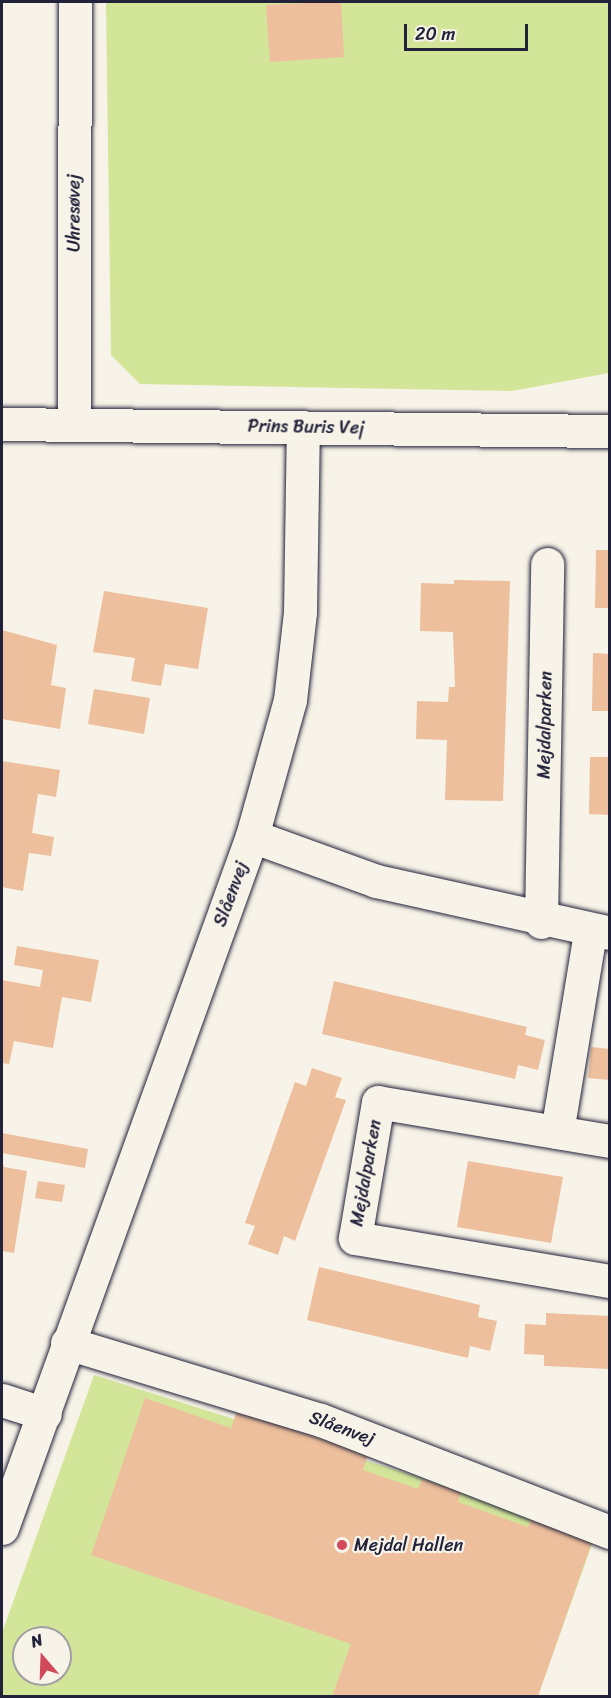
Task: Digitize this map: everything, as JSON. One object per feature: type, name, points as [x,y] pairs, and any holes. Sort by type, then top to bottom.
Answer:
[{"type":"street","name":"Uhresøvej","points":[[74,425],[75,2]]},
{"type":"street","name":"Prins Buris Vej","points":[[2,424],[609,431]]},
{"type":"street","name":"Slåenvej","points":[[2,1528],[252,836],[290,699],[301,601],[303,427]]},
{"type":"street","name":"Mejdalparken","points":[[541,922],[547,564]]},
{"type":"street","points":[[252,836],[376,881],[541,922],[600,932],[557,1132]]},
{"type":"street","name":"Mejdalparken","points":[[609,1141],[378,1102],[355,1238],[609,1281]]},
{"type":"street","name":"Slåenvej","points":[[68,1343],[321,1420],[609,1532]]},
{"type":"street","points":[[2,1400],[45,1414]]},
{"type":"green space","points":[[106,2],[609,2],[609,373],[512,391],[140,384],[111,355]]},
{"type":"green space","name":"Mejdal Hallen","points":[[94,1375],[596,1533],[538,1696],[2,1696],[2,1633]]},
{"type":"building","points":[[341,2],[344,57],[270,62],[266,5]]},
{"type":"building","points":[[596,550],[610,550],[610,608],[595,608]]},
{"type":"building","points":[[454,580],[510,581],[503,801],[445,800],[447,740],[416,739],[417,701],[448,702],[449,687],[455,687],[453,632],[420,631],[421,583],[454,584]]},
{"type":"building","points":[[104,591],[208,608],[198,669],[165,664],[161,686],[131,681],[135,658],[93,652]]},
{"type":"building","points":[[2,630],[57,645],[51,685],[66,688],[60,729],[2,719]]},
{"type":"building","points":[[593,653],[610,654],[610,711],[592,711]]},
{"type":"building","points":[[94,689],[150,698],[144,734],[88,724]]},
{"type":"building","points":[[590,757],[610,757],[610,815],[589,814]]},
{"type":"building","points":[[2,761],[60,770],[56,797],[38,794],[32,833],[54,837],[51,856],[29,853],[23,891],[2,887]]},
{"type":"building","points":[[17,946],[99,960],[91,1002],[62,997],[53,1048],[14,1041],[9,1064],[2,1063],[2,980],[40,987],[43,970],[14,965]]},
{"type":"building","points":[[334,981],[527,1027],[525,1035],[545,1040],[538,1070],[518,1065],[515,1079],[322,1034]]},
{"type":"building","points":[[591,1047],[610,1049],[610,1080],[588,1078]]},
{"type":"building","points":[[312,1068],[342,1078],[335,1097],[346,1100],[295,1241],[284,1236],[278,1255],[248,1244],[255,1226],[245,1223],[295,1082],[306,1086]]},
{"type":"building","points":[[2,1133],[88,1149],[85,1168],[2,1153]]},
{"type":"building","points":[[2,1159],[4,1167],[27,1171],[14,1253],[2,1251]]},
{"type":"building","points":[[468,1161],[563,1177],[551,1243],[457,1227]]},
{"type":"building","points":[[38,1181],[65,1185],[62,1202],[35,1198]]},
{"type":"building","points":[[319,1267],[480,1305],[478,1317],[497,1321],[490,1351],[470,1346],[468,1358],[307,1320]]},
{"type":"building","points":[[546,1313],[610,1316],[610,1369],[544,1366],[544,1355],[524,1354],[525,1324],[546,1325]]},
{"type":"building","name":"Mejdal Hallen","points":[[145,1398],[231,1428],[237,1410],[368,1455],[363,1470],[418,1489],[422,1479],[461,1492],[458,1502],[528,1527],[533,1514],[594,1536],[538,1696],[332,1696],[351,1644],[91,1555]]},
{"type":"place","name":"Mejdal Hallen","points":[[342,1545]]}]
